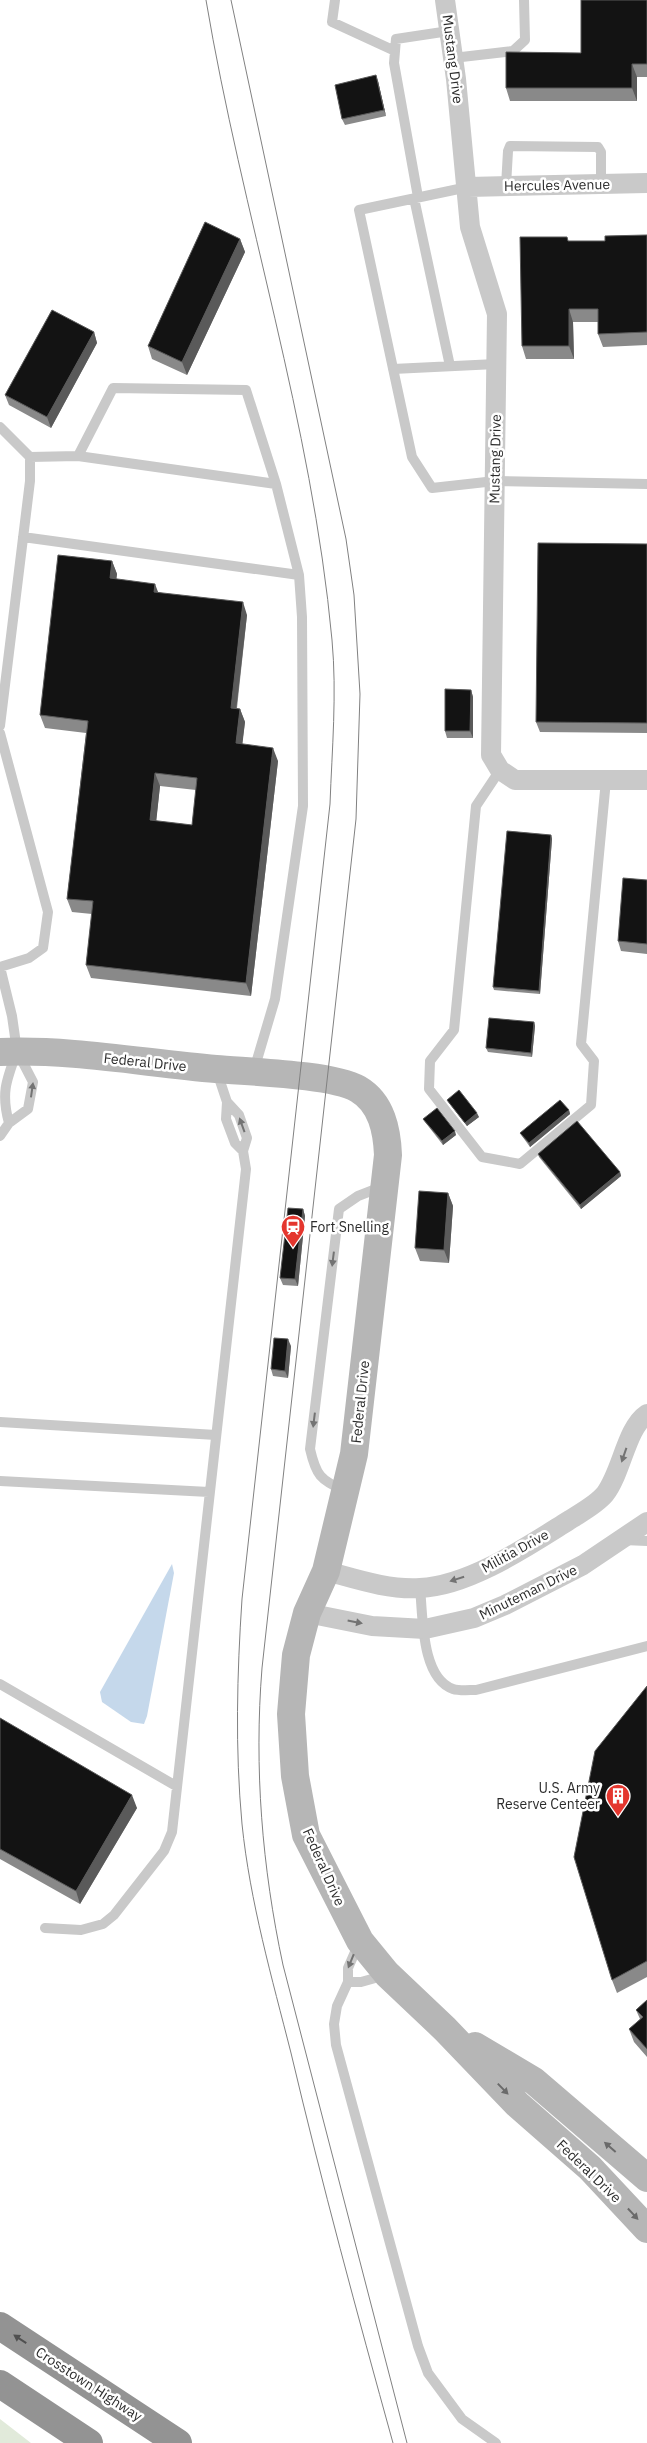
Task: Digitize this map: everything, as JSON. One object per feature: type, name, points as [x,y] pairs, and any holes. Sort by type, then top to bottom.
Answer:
[{"type":"highway","name":"Crosstown Highway","points":[[0,2326],[178,2443]]},
{"type":"highway","points":[[0,2384],[88,2443]]},
{"type":"highway","points":[[0,2394],[61,2443]]},
{"type":"street","name":"Mustang Drive","points":[[445,0],[468,187],[470,227],[497,314],[491,755],[500,770]]},
{"type":"street","name":"Hercules Avenue","points":[[468,187],[647,183]]},
{"type":"street","points":[[500,770],[515,780],[647,780]]},
{"type":"street","name":"Federal Drive","points":[[8,1051],[254,1072],[342,1083],[359,1090],[376,1106],[387,1134],[384,1186],[354,1454],[326,1571],[307,1613],[296,1655],[291,1714],[295,1776],[306,1835],[360,1941],[387,1974],[445,2029],[518,2104],[590,2168],[647,2229]]},
{"type":"street","name":"Militia Drive","points":[[326,1571],[376,1584],[420,1588],[472,1574],[503,1559],[585,1510],[604,1495],[616,1477],[631,1435],[647,1414]]},
{"type":"street","name":"Minuteman Drive","points":[[307,1613],[372,1626],[424,1629],[474,1618],[505,1606],[584,1565],[647,1522]]},
{"type":"street","name":"Federal Drive","points":[[445,2029],[534,2081],[647,2178]]},
{"type":"lane","points":[[335,0],[332,22],[395,50]]},
{"type":"lane","points":[[453,58],[513,51],[525,40],[524,0]]},
{"type":"lane","points":[[450,31],[396,39],[394,63],[416,198],[450,366]]},
{"type":"lane","points":[[506,186],[508,150],[510,146],[598,147],[601,152],[601,184]]},
{"type":"lane","points":[[468,187],[359,210],[412,457],[432,488],[495,481],[647,484]]},
{"type":"lane","points":[[393,369],[496,364]]},
{"type":"lane","points":[[78,456],[113,388],[246,390],[276,484],[299,575],[302,617],[303,806],[275,999],[254,1072]]},
{"type":"lane","points":[[0,428],[30,457],[78,456],[276,484]]},
{"type":"lane","points":[[0,726],[30,481],[30,457]]},
{"type":"lane","points":[[23,537],[299,575]]},
{"type":"lane","points":[[0,733],[48,912],[43,948],[29,958],[0,967],[12,1016],[4,1104],[9,1123]]},
{"type":"lane","points":[[500,770],[476,806],[454,1030],[430,1061],[429,1089],[482,1157],[520,1164],[591,1105],[594,1061],[582,1044],[606,780]]},
{"type":"lane","points":[[0,1136],[9,1123],[28,1109],[34,1082],[8,1051]]},
{"type":"lane","points":[[45,1928],[81,1930],[103,1924],[114,1914],[164,1851],[172,1832],[246,1169],[243,1151],[247,1138],[239,1115],[227,1102],[216,1069]]},
{"type":"lane","points":[[346,1491],[326,1482],[314,1466],[310,1449],[336,1228],[339,1209],[358,1196],[384,1186]]},
{"type":"lane","points":[[0,1422],[216,1435]]},
{"type":"lane","points":[[0,1481],[209,1492]]},
{"type":"lane","points":[[620,1540],[647,1541]]},
{"type":"lane","points":[[420,1588],[428,1656],[433,1671],[442,1683],[453,1689],[476,1690],[647,1646]]},
{"type":"lane","points":[[0,1684],[176,1786]]},
{"type":"lane","points":[[360,1941],[348,1968],[348,1982],[337,2006],[334,2024],[336,2045],[418,2346],[428,2372],[462,2418],[496,2443]]},
{"type":"lane","points":[[348,1982],[361,1982],[387,1974]]},
{"type":"green space","points":[[0,2419],[31,2443],[0,2443]]},
{"type":"water","points":[[172,1564],[174,1573],[147,1716],[144,1724],[131,1722],[102,1702],[100,1692]]},
{"type":"building","points":[[581,0],[647,0],[647,64],[632,64],[632,88],[506,88],[506,52],[581,53]]},
{"type":"building","points":[[376,75],[384,110],[342,119],[335,85]]},
{"type":"building","points":[[205,222],[240,239],[182,362],[148,346]]},
{"type":"building","points":[[647,235],[647,332],[598,334],[598,309],[569,309],[569,346],[522,346],[520,237],[567,237],[568,241],[605,241],[605,236]]},
{"type":"building","points":[[52,310],[94,332],[47,417],[5,395]]},
{"type":"building","points":[[538,543],[647,544],[647,723],[536,722]]},
{"type":"building","points":[[58,555],[112,561],[110,578],[155,584],[154,592],[243,602],[231,708],[240,709],[236,743],[273,748],[246,983],[86,965],[93,901],[67,899],[88,721],[40,715]],"holes":[[[155,773],[197,778],[192,825],[150,820]]]},
{"type":"building","points":[[445,689],[471,690],[470,731],[445,731]]},
{"type":"building","points":[[507,831],[551,835],[539,991],[493,987]]},
{"type":"building","points":[[623,878],[647,880],[647,944],[618,941]]},
{"type":"building","points":[[489,1018],[534,1022],[531,1053],[486,1048]]},
{"type":"building","points":[[459,1090],[477,1113],[465,1123],[447,1100]]},
{"type":"building","points":[[560,1100],[569,1110],[529,1143],[520,1133]]},
{"type":"building","points":[[437,1108],[455,1131],[442,1141],[423,1119]]},
{"type":"building","points":[[577,1121],[620,1172],[580,1205],[538,1154]]},
{"type":"building","points":[[419,1191],[448,1193],[444,1250],[415,1248]]},
{"type":"building","points":[[288,1208],[303,1209],[295,1279],[280,1278]]},
{"type":"building","points":[[274,1338],[288,1339],[285,1371],[271,1369]]},
{"type":"building","name":"U.S. Army Reserve Centeer","points":[[647,1686],[647,1961],[612,1980],[574,1857],[595,1751]]},
{"type":"building","points":[[0,1718],[132,1795],[76,1891],[0,1849]]},
{"type":"building","points":[[647,2000],[647,2049],[629,2029],[643,2017],[636,2010]]},
{"type":"tram line","points":[[206,0],[238,160],[293,399],[309,479],[322,559],[332,640],[334,681],[330,804],[242,1599],[238,1712],[238,1768],[242,1824],[250,1882],[262,1940],[327,2200],[393,2443]]},
{"type":"tram line","points":[[231,0],[346,539],[354,595],[360,694],[356,819],[262,1668],[259,1743],[262,1817],[270,1891],[283,1965],[407,2443]]},
{"type":"place","name":"Fort Snelling","points":[[293,1248]]},
{"type":"place","name":"U.S. Army Reserve Centeer","points":[[618,1817]]}]
